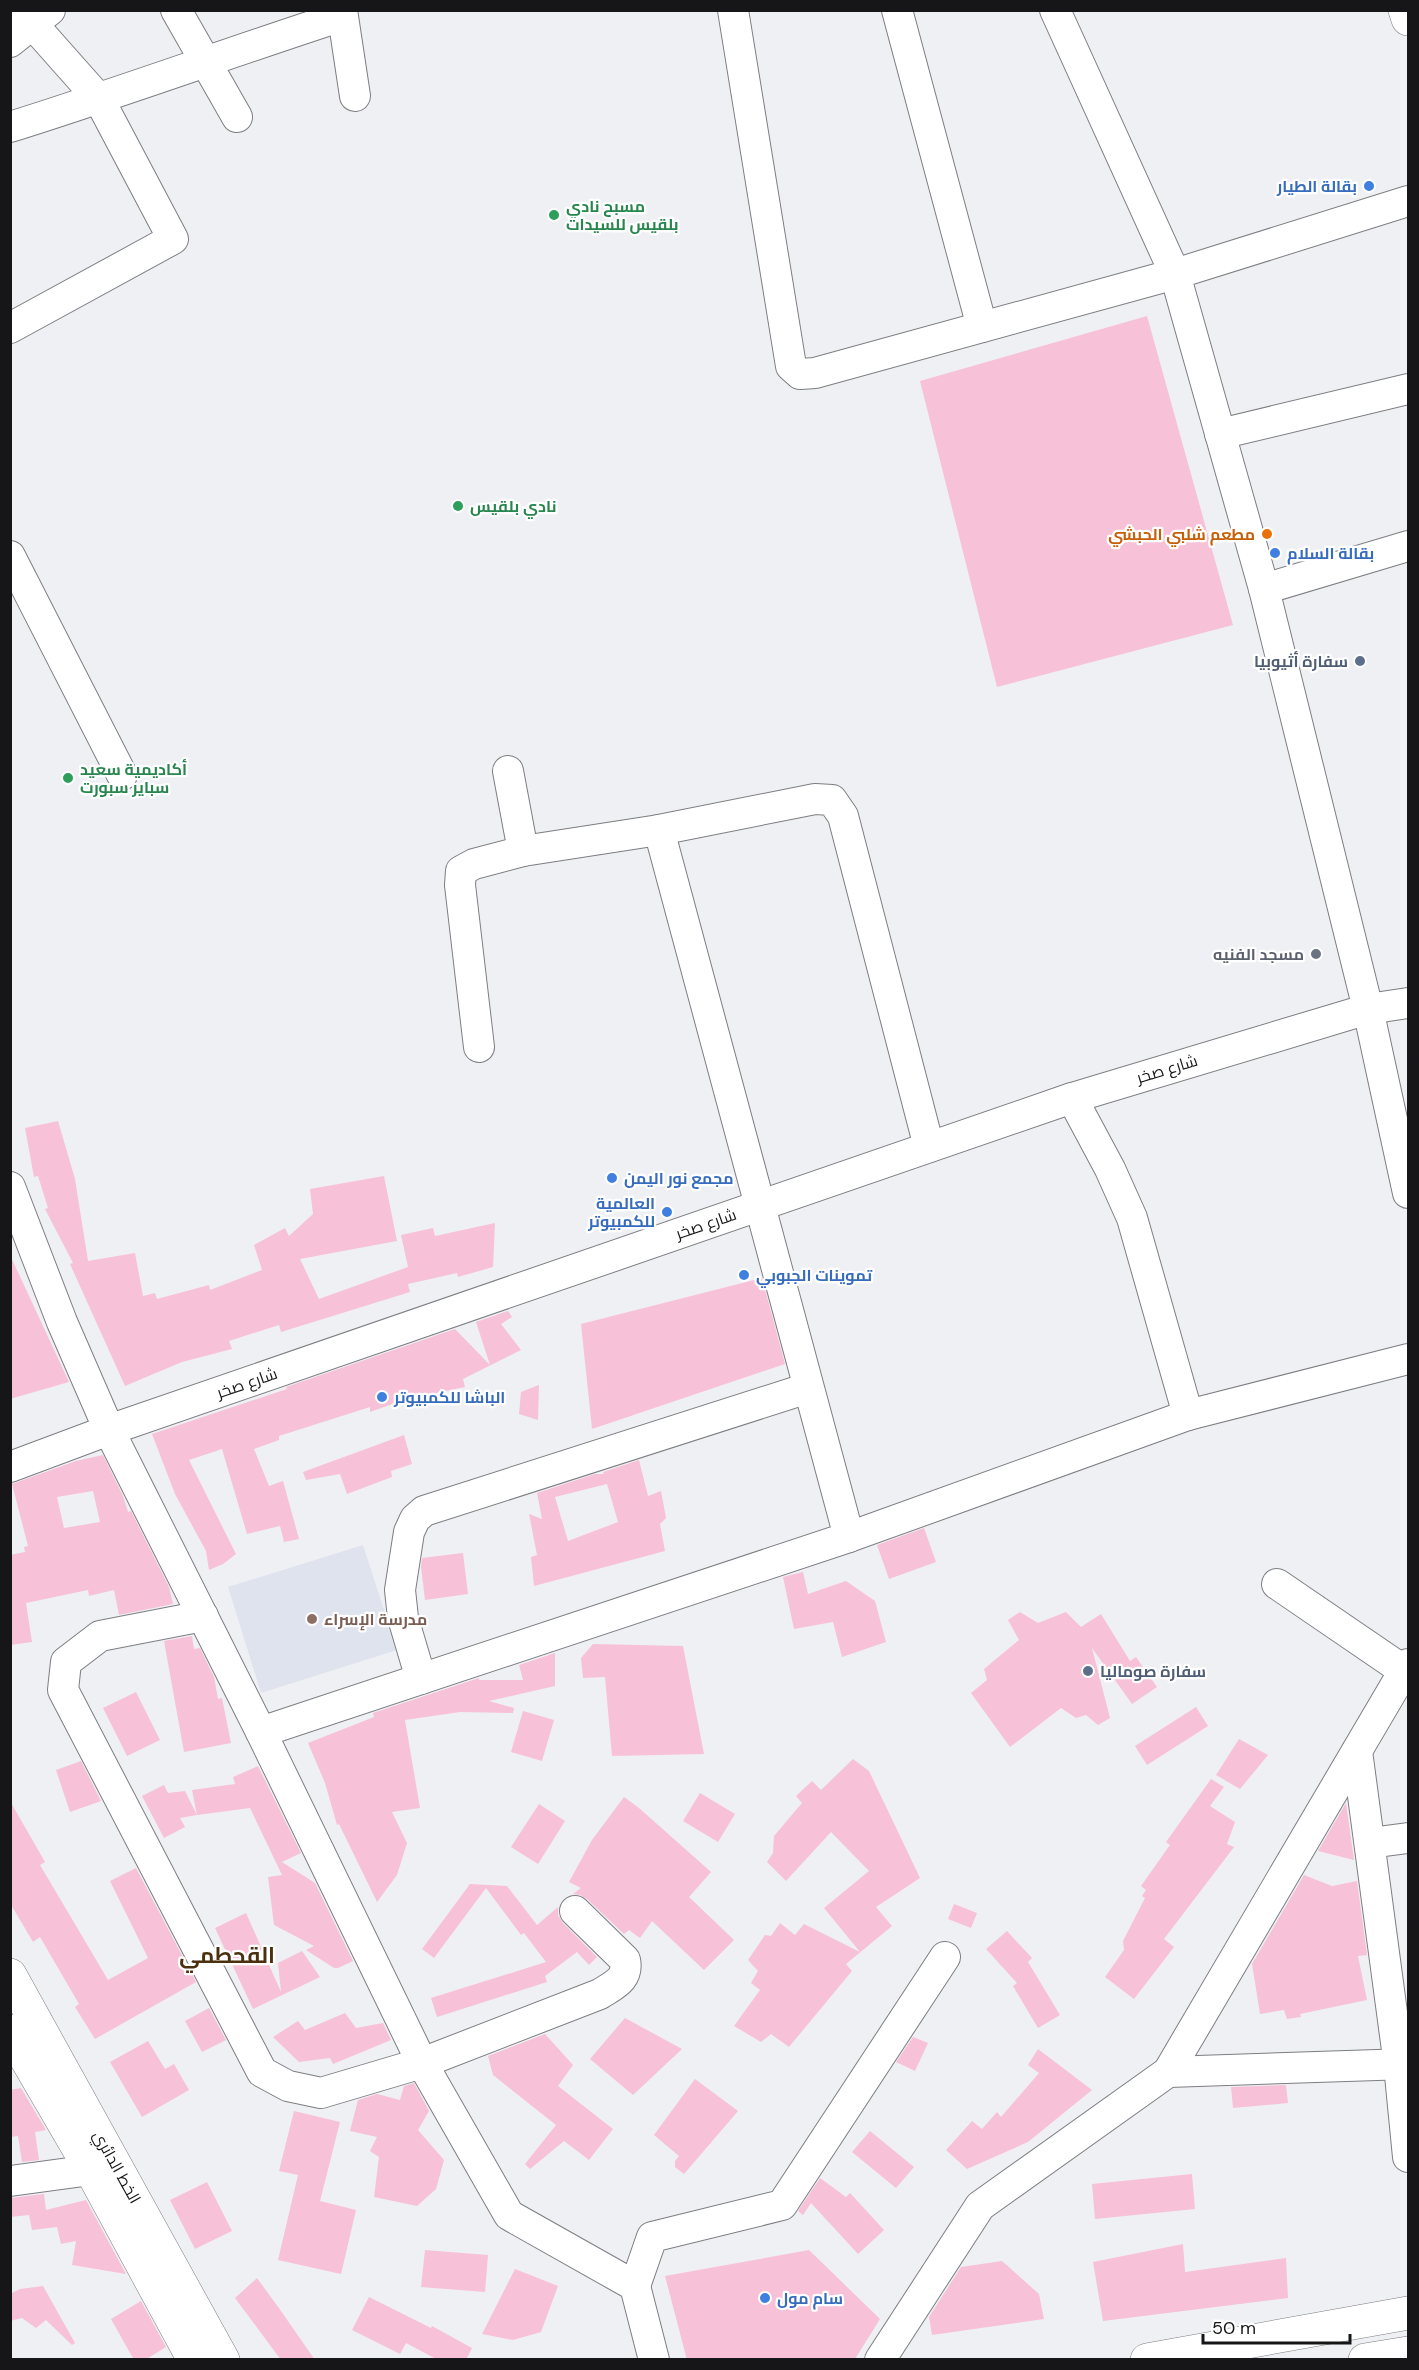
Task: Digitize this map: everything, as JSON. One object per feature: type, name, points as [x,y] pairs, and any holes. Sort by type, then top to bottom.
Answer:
[{"type":"main road","points":[[1405,10],[1408,19]]},
{"type":"main road","name":"الخط الدائري","points":[[10,1975],[20,2029],[91,2170],[194,2360]]},
{"type":"main road","name":"الخط الدائري","points":[[20,2029],[223,2360]]},
{"type":"main road","points":[[1147,2360],[1408,2313]]},
{"type":"main road","points":[[1365,2360],[1408,2353]]},
{"type":"street","points":[[176,10],[237,117]]},
{"type":"street","points":[[733,10],[791,366],[800,374],[815,373],[1175,274],[1408,201]]},
{"type":"street","points":[[897,10],[982,327]]},
{"type":"street","points":[[1055,10],[1175,274],[1264,589],[1368,1009],[1408,1193]]},
{"type":"street","points":[[10,128],[342,13],[355,96]]},
{"type":"street","points":[[10,327],[173,239],[99,99],[28,22]]},
{"type":"street","points":[[1220,434],[1408,389]]},
{"type":"street","points":[[1264,589],[1408,546]]},
{"type":"street","points":[[10,556],[20,596],[122,775]]},
{"type":"street","points":[[508,771],[523,851]]},
{"type":"street","points":[[479,1047],[460,885],[461,871],[474,864],[523,851],[659,830],[815,799],[832,800],[843,816],[929,1147]]},
{"type":"street","points":[[659,830],[849,1537]]},
{"type":"street","name":"شارع صخر","points":[[10,1467],[110,1430],[1072,1098],[1368,1009],[1408,1003]]},
{"type":"street","points":[[1072,1098],[1110,1169],[1131,1218],[1188,1415]]},
{"type":"street","points":[[10,1188],[62,1322],[110,1430],[261,1732],[422,2064],[509,2215],[635,2286]]},
{"type":"street","points":[[261,1732],[849,1537],[1188,1415],[1408,1359]]},
{"type":"street","points":[[421,1679],[402,1611],[400,1590],[409,1532],[415,1519],[424,1511],[808,1388]]},
{"type":"street","points":[[880,2360],[980,2206],[1168,2072],[1406,1667],[1278,1584]]},
{"type":"street","points":[[203,1616],[100,1636],[66,1662],[63,1690],[262,2072],[288,2086],[321,2093],[422,2064],[600,1994],[620,1982],[627,1969],[625,1960],[575,1911]]},
{"type":"street","points":[[1357,1751],[1404,2065],[1408,2157]]},
{"type":"street","points":[[1370,1843],[1408,1838]]},
{"type":"street","points":[[654,2360],[635,2286],[652,2237],[782,2205],[945,1957]]},
{"type":"street","points":[[1168,2072],[1404,2065]]},
{"type":"street","points":[[10,2181],[91,2170]]},
{"type":"shaded area","name":"مدرسة الإسراء","points":[[363,1545],[397,1650],[261,1693],[228,1587]]},
{"type":"building","points":[[1147,316],[1233,625],[997,687],[920,381]]},
{"type":"building","points":[[58,1121],[75,1179],[88,1261],[135,1253],[143,1296],[155,1293],[157,1299],[209,1285],[210,1290],[262,1270],[254,1245],[285,1228],[289,1236],[313,1214],[310,1189],[384,1176],[397,1241],[300,1259],[319,1299],[408,1267],[401,1235],[433,1228],[435,1236],[495,1223],[493,1267],[458,1277],[457,1273],[408,1284],[410,1292],[281,1332],[279,1325],[229,1341],[232,1349],[182,1362],[125,1386],[70,1264],[73,1263],[45,1209],[48,1208],[38,1176],[34,1177],[25,1128]]},
{"type":"building","points":[[10,1255],[69,1382],[10,1399]]},
{"type":"building","points":[[762,1278],[785,1364],[592,1429],[581,1324]]},
{"type":"building","points":[[508,1311],[512,1317],[501,1324],[521,1350],[463,1379],[465,1387],[407,1399],[370,1412],[370,1407],[279,1436],[279,1440],[254,1449],[269,1486],[283,1481],[299,1539],[284,1542],[280,1526],[247,1534],[222,1449],[189,1460],[236,1554],[223,1564],[209,1570],[206,1551],[175,1494],[152,1434],[455,1329],[490,1365],[476,1322]]},
{"type":"building","points":[[539,1385],[538,1420],[519,1414],[521,1392]]},
{"type":"building","points":[[404,1435],[412,1464],[391,1471],[392,1477],[347,1494],[340,1474],[306,1480],[303,1472]]},
{"type":"building","points":[[103,1455],[123,1496],[128,1512],[131,1511],[169,1587],[173,1604],[119,1615],[114,1590],[89,1596],[88,1590],[26,1603],[32,1642],[10,1645],[10,1555],[25,1552],[24,1547],[28,1546],[12,1484],[76,1461]],"holes":[[[93,1491],[100,1522],[64,1528],[57,1497]]]},
{"type":"building","points":[[639,1460],[648,1496],[661,1491],[666,1518],[660,1524],[665,1551],[534,1586],[531,1557],[537,1555],[529,1514],[542,1519],[537,1493],[595,1474],[604,1474],[603,1472]],"holes":[[[607,1484],[618,1522],[568,1541],[555,1497]]]},
{"type":"building","points":[[924,1528],[936,1562],[889,1579],[877,1545]]},
{"type":"building","points":[[463,1553],[468,1594],[425,1600],[422,1558]]},
{"type":"building","points":[[803,1572],[808,1594],[846,1581],[875,1601],[886,1642],[842,1657],[833,1622],[794,1629],[783,1577]]},
{"type":"building","points":[[1020,1612],[1038,1623],[1066,1612],[1081,1627],[1101,1614],[1130,1661],[1136,1657],[1157,1687],[1132,1704],[1092,1648],[1110,1718],[1098,1725],[1086,1715],[1076,1718],[1061,1708],[1010,1747],[971,1693],[987,1680],[984,1669],[1019,1640],[1008,1620]]},
{"type":"building","points":[[192,1636],[194,1649],[200,1648],[214,1677],[218,1699],[222,1698],[231,1743],[184,1752],[164,1641]]},
{"type":"building","points":[[593,1644],[683,1646],[704,1754],[612,1756],[605,1677],[583,1678],[581,1658]]},
{"type":"building","points":[[555,1653],[555,1686],[489,1701],[514,1708],[513,1713],[460,1712],[405,1720],[420,1808],[392,1812],[407,1843],[397,1875],[377,1902],[339,1824],[337,1825],[325,1783],[308,1743],[374,1717],[373,1713],[479,1678],[479,1680],[523,1680],[519,1665]]},
{"type":"building","points":[[136,1692],[160,1740],[127,1756],[103,1708]]},
{"type":"building","points":[[1196,1707],[1208,1726],[1147,1765],[1135,1746]]},
{"type":"building","points":[[523,1711],[554,1720],[542,1761],[511,1752]]},
{"type":"building","points":[[1239,1739],[1268,1755],[1240,1789],[1216,1775]]},
{"type":"building","points":[[853,1759],[869,1771],[920,1878],[876,1907],[892,1926],[846,1964],[852,1971],[789,2047],[771,2034],[761,2042],[734,2026],[760,1990],[751,1983],[758,1971],[748,1960],[765,1935],[771,1936],[780,1923],[795,1935],[804,1924],[860,1952],[824,1908],[869,1871],[831,1832],[786,1881],[767,1862],[773,1853],[774,1836],[802,1803],[796,1796],[812,1781],[821,1790]]},
{"type":"building","points":[[81,1761],[101,1801],[70,1812],[56,1770]]},
{"type":"building","points":[[258,1766],[301,1853],[282,1862],[315,1883],[353,1961],[338,1968],[334,1968],[306,1950],[314,1946],[274,1925],[268,1877],[282,1875],[250,1808],[197,1815],[192,1790],[235,1784],[233,1777]]},
{"type":"building","points":[[1211,1779],[1224,1787],[1210,1806],[1235,1822],[1227,1844],[1234,1847],[1164,1939],[1174,1947],[1134,1999],[1105,1977],[1124,1950],[1123,1941],[1145,1898],[1142,1896],[1146,1890],[1141,1886],[1170,1845],[1166,1842]]},
{"type":"building","points":[[164,1785],[168,1793],[185,1791],[197,1815],[180,1818],[185,1827],[164,1838],[142,1796]]},
{"type":"building","points":[[700,1793],[735,1814],[718,1842],[683,1821]]},
{"type":"building","points":[[624,1797],[711,1872],[689,1897],[734,1940],[704,1970],[652,1921],[640,1938],[629,1930],[624,1934],[587,1899],[573,1894],[581,1888],[569,1882],[592,1840]]},
{"type":"building","points":[[10,1801],[45,1862],[40,1865],[108,1980],[148,1958],[110,1881],[136,1868],[196,1982],[95,2039],[75,2007],[79,2004],[40,1937],[33,1942],[10,1903]]},
{"type":"building","points":[[1346,1803],[1354,1860],[1318,1851]]},
{"type":"building","points":[[539,1804],[565,1821],[538,1864],[511,1847]]},
{"type":"building","points":[[1304,1875],[1332,1886],[1357,1881],[1367,1955],[1358,1956],[1367,2000],[1300,2014],[1301,2017],[1287,2019],[1284,2010],[1260,2014],[1252,1964]]},
{"type":"building","points":[[470,1884],[507,1886],[537,1925],[558,1907],[558,1915],[563,1923],[597,1957],[589,1965],[577,1952],[545,1976],[547,1982],[437,2017],[431,1998],[546,1962],[524,1933],[521,1935],[486,1888],[434,1958],[422,1949]]},
{"type":"building","points":[[954,1904],[977,1913],[971,1928],[948,1919]]},
{"type":"building","points":[[246,1913],[281,1992],[278,1963],[302,1951],[320,1977],[253,2009],[215,1928]]},
{"type":"building","points":[[1007,1931],[1032,1958],[1028,1962],[1060,2015],[1038,2028],[1013,1986],[1017,1983],[986,1949]]},
{"type":"building","points":[[209,2008],[226,2040],[202,2052],[185,2021]]},
{"type":"building","points":[[345,2013],[356,2028],[383,2023],[391,2040],[333,2064],[330,2058],[299,2062],[273,2037],[298,2021],[305,2030]]},
{"type":"building","points":[[625,2018],[682,2049],[633,2095],[590,2059]]},
{"type":"building","points":[[545,2034],[573,2065],[558,2086],[613,2129],[589,2160],[564,2141],[530,2169],[525,2164],[556,2125],[493,2075],[488,2056]]},
{"type":"building","points":[[913,2037],[928,2043],[915,2071],[896,2062]]},
{"type":"building","points":[[148,2041],[165,2069],[174,2064],[189,2090],[142,2117],[110,2062]]},
{"type":"building","points":[[1038,2049],[1092,2090],[1028,2142],[967,2169],[946,2150],[972,2121],[982,2129],[997,2112],[1001,2117],[1039,2073],[1028,2065]]},
{"type":"building","points":[[695,2079],[738,2111],[684,2174],[675,2167],[675,2161],[679,2156],[654,2135]]},
{"type":"building","points":[[414,2083],[429,2111],[418,2130],[444,2160],[436,2189],[417,2206],[374,2197],[379,2157],[370,2151],[377,2137],[350,2131],[358,2100],[377,2094],[400,2100],[404,2086]]},
{"type":"building","points":[[1286,2085],[1288,2103],[1233,2108],[1231,2087]]},
{"type":"building","points":[[21,2088],[46,2130],[35,2132],[39,2160],[22,2162],[18,2136],[10,2137],[10,2090]]},
{"type":"building","points":[[294,2111],[340,2122],[320,2201],[356,2210],[341,2274],[278,2260],[298,2175],[279,2171]]},
{"type":"building","points":[[870,2131],[914,2167],[896,2188],[852,2152]]},
{"type":"building","points":[[1192,2174],[1195,2209],[1095,2219],[1092,2184]]},
{"type":"building","points":[[820,2178],[846,2197],[850,2193],[884,2230],[858,2254],[811,2203],[803,2215],[798,2211]]},
{"type":"building","points":[[207,2182],[232,2231],[195,2249],[170,2200]]},
{"type":"building","points":[[44,2194],[46,2210],[86,2200],[126,2274],[72,2265],[76,2241],[61,2244],[57,2227],[32,2230],[29,2215],[10,2217],[10,2198]]},
{"type":"building","points":[[1183,2244],[1185,2272],[1286,2258],[1288,2298],[1103,2321],[1093,2262]]},
{"type":"building","points":[[425,2250],[488,2255],[485,2292],[421,2287]]},
{"type":"building","name":"سام مول","points":[[809,2250],[880,2319],[855,2359],[687,2360],[665,2276]]},
{"type":"building","points":[[1002,2261],[1039,2294],[1044,2319],[932,2335],[929,2317],[961,2267]]},
{"type":"building","points":[[515,2269],[558,2286],[541,2332],[513,2340],[482,2334]]},
{"type":"building","points":[[257,2278],[315,2360],[281,2360],[235,2298]]},
{"type":"building","points":[[43,2286],[75,2343],[72,2345],[46,2320],[36,2328],[22,2318],[10,2321],[10,2294],[20,2289]]},
{"type":"building","points":[[369,2297],[431,2328],[432,2326],[472,2348],[466,2360],[438,2360],[406,2343],[400,2354],[352,2330]]},
{"type":"building","points":[[141,2301],[166,2347],[145,2360],[134,2360],[111,2319]]},
{"type":"place","name":"بقالة الطيار","points":[[1369,186]]},
{"type":"place","name":"مسبح نادي بلقيس للسيدات","points":[[554,215]]},
{"type":"place","name":"نادي بلقيس","points":[[458,506]]},
{"type":"place","name":"مطعم شلبي الحبشي","points":[[1267,534]]},
{"type":"place","name":"بقالة السلام","points":[[1275,553]]},
{"type":"place","name":"سفارة أثيوبيا","points":[[1360,661]]},
{"type":"place","name":"أكاديمية سعيد سباير سبورت","points":[[68,778]]},
{"type":"place","name":"مسجد الفنيه","points":[[1316,954]]},
{"type":"place","name":"مجمع نور اليمن","points":[[612,1178]]},
{"type":"place","name":"العالمية للكمبيوتر","points":[[667,1212]]},
{"type":"place","name":"تموينات الجبوبي","points":[[744,1275]]},
{"type":"place","name":"الباشا للكمبيوتر","points":[[382,1397]]},
{"type":"place","name":"مدرسة الإسراء","points":[[312,1619]]},
{"type":"place","name":"سفارة صوماليا","points":[[1088,1671]]},
{"type":"place","name":"سام مول","points":[[765,2298]]},
{"type":"district","name":"القحطمي","points":[[227,1955]]}]
